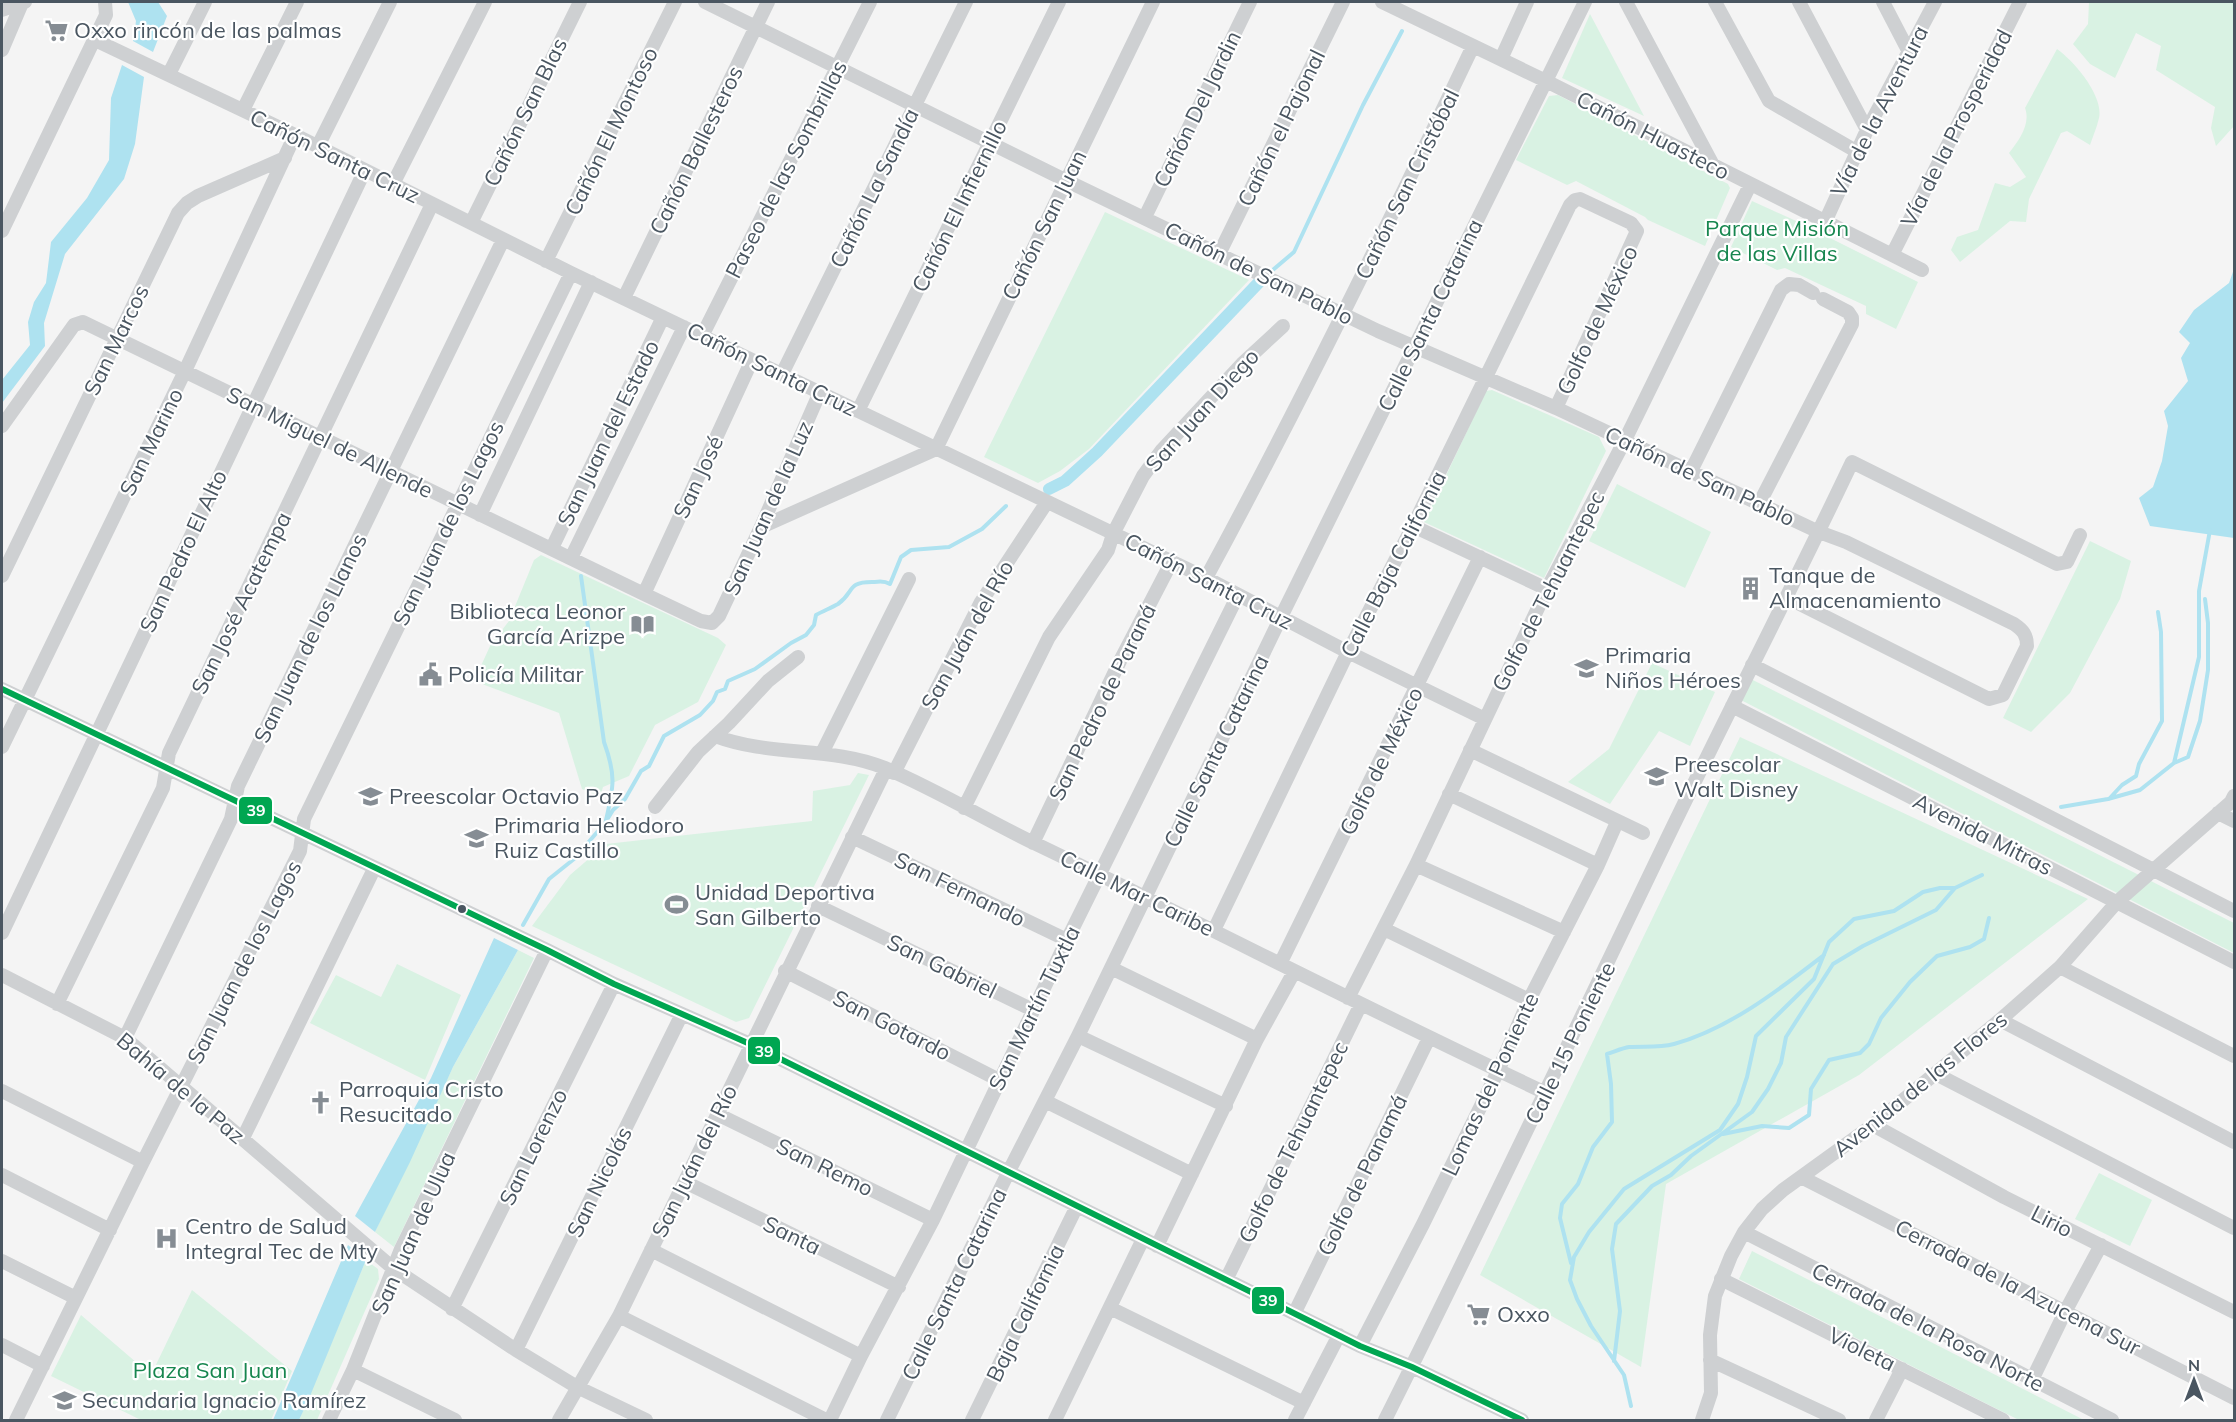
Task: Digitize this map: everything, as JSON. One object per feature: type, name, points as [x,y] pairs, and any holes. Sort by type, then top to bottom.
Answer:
[{"type":"street","points":[[2,10],[25,2]]},
{"type":"street","points":[[2,50],[25,2]]},
{"type":"street","points":[[2,231],[95,40],[106,15],[105,2]]},
{"type":"street","points":[[169,74],[205,2]]},
{"type":"street","points":[[243,110],[297,2]]},
{"type":"street","points":[[318,146],[390,2]]},
{"type":"street","points":[[393,184],[485,2]]},
{"type":"street","name":"Cañón San Blas","points":[[471,223],[580,2]]},
{"type":"street","name":"Cañón El Montoso","points":[[546,261],[675,2]]},
{"type":"street","name":"Cañón de San Pablo","points":[[705,2],[1065,180],[1414,347],[1556,408],[1819,532],[1846,542],[2014,624],[2027,637],[2027,646],[2002,695],[1989,699],[1786,597]]},
{"type":"street","name":"Cañón Ballesteros","points":[[624,298],[768,2]]},
{"type":"street","name":"Paseo de las Sombrillas","points":[[702,336],[870,2]]},
{"type":"street","name":"Cañón La Sandía","points":[[782,374],[966,2]]},
{"type":"street","name":"Cañón El Infiernillo","points":[[858,411],[1059,2]]},
{"type":"street","name":"Cañón San Juan","points":[[936,449],[1153,2]]},
{"type":"street","name":"Cañón Del Jardin","points":[[1145,217],[1250,2]]},
{"type":"street","name":"Cañón el Pajonal","points":[[1219,254],[1343,2]]},
{"type":"street","name":"Cañón Huasteco","points":[[1382,2],[1546,81],[1922,270]]},
{"type":"street","points":[[1501,59],[1527,2]]},
{"type":"street","name":"Calle Santa Catarina","points":[[887,1420],[1585,2]]},
{"type":"street","points":[[1626,2],[1713,165]]},
{"type":"street","points":[[1715,2],[1769,101],[1856,151]]},
{"type":"street","points":[[1799,2],[1867,130]]},
{"type":"street","points":[[1883,2],[1909,52]]},
{"type":"street","name":"Vía de la Aventura","points":[[1825,222],[1856,151],[1935,2]]},
{"type":"street","name":"Vía de la Prosperidad","points":[[1892,255],[2019,2]]},
{"type":"street","name":"Cañón Santa Cruz","points":[[95,40],[318,146],[546,261],[1172,561],[1348,652],[1485,719]]},
{"type":"street","name":"Cañón San Cristóbal","points":[[1206,578],[1275,452],[1363,276],[1473,46]]},
{"type":"street","name":"San Marino","points":[[2,747],[185,371],[295,135]]},
{"type":"street","name":"San Marcos","points":[[2,576],[178,213],[198,196],[285,158]]},
{"type":"street","name":"San Pedro El Alto","points":[[2,933],[365,170]]},
{"type":"street","name":"Golfo de Tehuantepec","points":[[1226,1280],[1354,1001],[1384,929],[1547,589],[1625,440],[1750,185]]},
{"type":"street","name":"Calle Baja California","points":[[1214,930],[1348,652],[1413,526],[1570,205],[1575,200]]},
{"type":"street","name":"Golfo de México","points":[[1556,408],[1637,231],[1632,223],[1585,200],[1575,200]]},
{"type":"street","name":"San José Acatempa","points":[[57,1004],[163,788],[169,753],[432,204]]},
{"type":"street","name":"San Juan de los Llanos","points":[[125,1038],[231,819],[238,786],[503,240]]},
{"type":"street","name":"San Juan de los Lagos","points":[[16,1420],[300,851],[304,819],[572,273]]},
{"type":"street","name":"San Juan de los Lagos","points":[[480,514],[591,282]]},
{"type":"street","points":[[1691,471],[1781,290],[1789,284],[1799,285],[1848,312],[1852,318],[1852,324],[1759,504]]},
{"type":"street","name":"San Juan del Estado","points":[[552,548],[663,317]]},
{"type":"street","name":"San Miguel de Allende","points":[[2,426],[74,325],[79,322],[86,323],[644,594],[701,621],[712,622]]},
{"type":"street","name":"San Juan Diego","points":[[964,808],[1049,637],[1108,550],[1113,534],[1152,462],[1242,364],[1283,326]]},
{"type":"street","name":"San Juan del Estado","points":[[572,558],[684,327]]},
{"type":"street","name":"San José","points":[[644,594],[752,360]]},
{"type":"street","name":"San Juan de la Luz","points":[[712,622],[719,616],[761,527],[820,392]]},
{"type":"street","points":[[761,527],[936,449]]},
{"type":"street","name":"Calle 15 Poniente","points":[[1385,1420],[1852,462],[2057,564],[2067,562],[2080,535]]},
{"type":"street","name":"San Juán del Río","points":[[559,1420],[619,1316],[852,837],[981,602],[1047,502]]},
{"type":"street","points":[[1413,526],[1547,589]]},
{"type":"street","name":"Golfo de México","points":[[1280,964],[1419,686],[1480,557]]},
{"type":"street","name":"San Pedro de Paraná","points":[[1033,843],[1120,661],[1172,561]]},
{"type":"street","points":[[822,753],[909,579]]},
{"type":"street","name":"San Martín Tuxtla","points":[[828,1420],[933,1220],[1067,940],[1238,595]]},
{"type":"street","points":[[655,807],[683,770],[715,736],[768,681],[798,657]]},
{"type":"street","name":"Avenida Mitras","points":[[1752,665],[2235,911]]},
{"type":"street","points":[[2,689],[614,984],[750,1044],[1360,1346],[1412,1367],[1501,1416],[1522,1420]]},
{"type":"street","name":"Avenida Mitras","points":[[1732,706],[2235,962]]},
{"type":"street","name":"Calle Mar Caribe","points":[[715,736],[733,743],[780,751],[822,753],[859,760],[890,771],[1214,930],[1294,972],[1546,1093]]},
{"type":"street","points":[[1470,750],[1643,833]]},
{"type":"street","points":[[1449,794],[1598,865]]},
{"type":"street","name":"Avenida de las Flores","points":[[1702,1420],[1711,1393],[1711,1317],[1721,1279],[1744,1232],[1762,1209],[1801,1177],[1873,1125],[2060,968],[2117,902],[2233,800]]},
{"type":"street","points":[[2218,813],[2235,821]]},
{"type":"street","name":"Lomas del Poniente","points":[[1360,1346],[1498,1071],[1529,1000],[1598,865],[1617,822]]},
{"type":"street","name":"San Fernando","points":[[852,837],[1067,940]]},
{"type":"street","points":[[1416,865],[1564,932]]},
{"type":"street","points":[[243,1138],[374,869]]},
{"type":"street","name":"San Gabriel","points":[[818,906],[1033,1010]]},
{"type":"street","points":[[1384,929],[1529,1000]]},
{"type":"street","name":"San Juan de Ulua","points":[[329,1420],[353,1370],[401,1249],[547,950]]},
{"type":"street","points":[[1111,968],[1257,1039]]},
{"type":"street","points":[[2060,968],[2235,1056]]},
{"type":"street","name":"San Gotardo","points":[[785,971],[999,1080]]},
{"type":"street","points":[[1157,1246],[1257,1039],[1294,972]]},
{"type":"street","name":"Bahía de la Paz","points":[[2,975],[125,1038],[394,1269],[452,1309],[577,1387],[646,1420]]},
{"type":"street","name":"San Lorenzo","points":[[452,1309],[614,984]]},
{"type":"street","name":"San Nicolás","points":[[516,1350],[682,1014]]},
{"type":"street","points":[[2000,1020],[2235,1142]]},
{"type":"street","points":[[1078,1036],[1226,1106]]},
{"type":"street","name":"Golfo de Panamá","points":[[1295,1312],[1429,1038]]},
{"type":"street","points":[[1936,1074],[2235,1228]]},
{"type":"street","points":[[2,1091],[143,1162]]},
{"type":"street","points":[[1045,1101],[1192,1174]]},
{"type":"street","name":"San Remo","points":[[717,1113],[933,1220]]},
{"type":"street","name":"Lirio","points":[[1873,1125],[1943,1164],[2235,1312]]},
{"type":"street","points":[[2,1175],[110,1230]]},
{"type":"street","name":"Cerrada de la Azucena Sur","points":[[1801,1177],[2235,1398]]},
{"type":"street","name":"Santa","points":[[685,1182],[899,1287]]},
{"type":"street","name":"Baja California","points":[[972,1420],[1077,1206]]},
{"type":"street","name":"Cerrada de la Rosa Norte","points":[[1744,1232],[2112,1420]]},
{"type":"street","points":[[1055,1420],[1143,1239]]},
{"type":"street","points":[[2032,1380],[2101,1245]]},
{"type":"street","points":[[651,1250],[861,1356]]},
{"type":"street","points":[[2,1261],[76,1298]]},
{"type":"street","name":"Violeta","points":[[1721,1279],[2003,1420]]},
{"type":"street","points":[[1110,1308],[1304,1403]]},
{"type":"street","points":[[619,1316],[828,1420]]},
{"type":"street","points":[[1295,1420],[1339,1335]]},
{"type":"street","points":[[2,1345],[43,1366]]},
{"type":"street","points":[[1710,1360],[1839,1420]]},
{"type":"street","points":[[1876,1420],[1902,1369]]},
{"type":"street","points":[[353,1370],[455,1420]]},
{"type":"green space","points":[[2089,2],[2234,2],[2234,126],[2216,146],[2211,128],[2215,107],[2156,70],[2161,46],[2136,33],[2115,78],[2090,64],[2073,44],[2088,24]]},
{"type":"green space","points":[[1590,14],[1644,116],[1562,78]]},
{"type":"green space","points":[[2057,49],[2079,70],[2097,100],[2099,118],[2090,145],[2067,131],[2061,133],[2029,199],[2026,222],[2010,221],[1960,262],[1951,250],[1957,237],[1978,230],[1995,183],[2010,187],[2026,177],[2009,153],[2025,126],[2025,108]]},
{"type":"green space","points":[[1558,95],[1728,184],[1730,188],[1705,246],[1648,220],[1576,181],[1567,185],[1516,160],[1549,96]]},
{"type":"green space","name":"Parque Misión de las Villas","points":[[1752,201],[1918,282],[1896,329],[1866,314],[1866,306],[1785,268],[1777,270],[1731,247]]},
{"type":"green space","points":[[1105,212],[1249,280],[1089,449],[1060,471],[1038,483],[984,457]]},
{"type":"green space","points":[[1492,390],[1599,437],[1606,451],[1544,578],[1424,522],[1486,391]]},
{"type":"green space","points":[[1617,484],[1711,532],[1685,588],[1589,541]]},
{"type":"green space","points":[[2090,541],[2131,561],[2120,599],[2070,693],[2031,732],[2003,718]]},
{"type":"green space","points":[[541,555],[718,638],[726,645],[698,702],[655,725],[629,776],[603,787],[600,797],[582,789],[559,713],[474,681],[491,644],[509,621],[534,560]]},
{"type":"green space","points":[[1652,663],[1715,692],[1690,746],[1659,731],[1610,804],[1568,782],[1609,749]]},
{"type":"green space","points":[[1747,677],[2234,923],[2234,953],[1737,698]]},
{"type":"green space","points":[[1740,737],[2088,899],[1859,1075],[1666,1184],[1641,1367],[1480,1275]]},
{"type":"green space","name":"Unidad Deportiva San Gilberto","points":[[858,773],[869,775],[749,1018],[736,1022],[532,926],[570,875],[606,844],[812,821],[813,791],[850,785]]},
{"type":"green space","points":[[518,950],[534,958],[394,1247],[375,1232],[453,1067]]},
{"type":"green space","points":[[397,964],[461,995],[425,1080],[310,1023],[336,975],[381,997]]},
{"type":"green space","points":[[2099,1173],[2152,1200],[2130,1246],[2075,1219]]},
{"type":"green space","points":[[1752,1251],[2084,1420],[2019,1420],[1739,1279]]},
{"type":"green space","points":[[366,1260],[378,1269],[379,1279],[317,1420],[299,1420]]},
{"type":"green space","name":"Plaza San Juan","points":[[192,1290],[292,1371],[271,1420],[141,1420],[51,1376],[81,1315],[151,1375]]},
{"type":"water","points":[[128,2],[158,2],[167,16],[153,52],[133,41],[136,21]]},
{"type":"water","points":[[122,65],[144,77],[135,144],[124,179],[65,254],[44,323],[45,346],[2,403],[2,380],[30,345],[28,322],[34,302],[46,283],[51,242],[87,198],[109,160],[111,98]]},
{"type":"water","points":[[2234,269],[2234,538],[2150,526],[2139,498],[2153,487],[2162,461],[2168,426],[2164,411],[2188,381],[2181,358],[2190,343],[2179,332],[2194,310],[2229,283]]},
{"type":"water","points":[[494,938],[518,950],[453,1067],[375,1232],[355,1216],[431,1078]]},
{"type":"water","points":[[348,1245],[366,1260],[308,1401],[299,1420],[273,1420]]},
{"type":"waterway","points":[[1267,275],[1294,252],[1363,105],[1402,31]]},
{"type":"waterway","points":[[1049,489],[1065,481],[1097,452],[1265,276]]},
{"type":"waterway","points":[[523,925],[549,879],[574,859],[605,823],[613,810],[625,799],[641,771],[649,766],[664,736],[700,715],[713,701],[717,692],[725,689],[728,681],[755,669],[806,635],[814,625],[816,615],[838,604],[854,586],[864,582],[890,584],[901,557],[911,550],[949,547],[982,529],[1006,506]]},
{"type":"waterway","points":[[2061,807],[2108,799],[2140,790],[2174,763],[2199,657],[2199,591],[2210,530]]},
{"type":"waterway","points":[[581,576],[604,742],[612,772],[611,798],[606,820]]},
{"type":"waterway","points":[[2174,763],[2188,757],[2200,721],[2208,670],[2208,623],[2205,599]]},
{"type":"waterway","points":[[2109,799],[2122,785],[2136,776],[2139,764],[2162,721],[2161,632],[2158,612]]},
{"type":"waterway","points":[[1631,1406],[1624,1375],[1591,1326],[1570,1280],[1574,1257],[1589,1232],[1624,1189],[1720,1130],[1738,1104],[1756,1036],[1814,979],[1829,942],[1854,919],[1894,911],[1923,892],[1940,888],[1955,888],[1982,875]]},
{"type":"waterway","points":[[1614,1361],[1620,1311],[1612,1249],[1616,1224],[1652,1186],[1671,1175],[1691,1156],[1752,1112],[1768,1089],[1781,1063],[1786,1037],[1833,964],[1863,946],[1936,910],[1955,888]]},
{"type":"waterway","points":[[1723,1134],[1762,1126],[1789,1128],[1809,1115],[1811,1089],[1829,1060],[1860,1053],[1869,1044],[1881,1018],[1910,982],[1937,956],[1970,947],[1984,939],[1989,918]]},
{"type":"waterway","points":[[1571,1263],[1560,1218],[1562,1204],[1578,1184],[1593,1147],[1612,1122],[1607,1054],[1629,1047],[1674,1044],[1714,1029],[1753,1007],[1824,955]]},
{"type":"transit line","name":"39","points":[[2,689],[614,984],[750,1044],[1360,1346],[1412,1367],[1522,1420]]},
{"type":"place","name":"Oxxo rincón de las palmas","points":[[56,30]]},
{"type":"place","name":"Tanque de Almacenamiento","points":[[1751,588]]},
{"type":"place","name":"Biblioteca Leonor García Arizpe","points":[[643,624]]},
{"type":"place","name":"Primaria Niños Héroes","points":[[1587,668]]},
{"type":"place","name":"Policía Militar","points":[[430,674]]},
{"type":"place","name":"Preescolar Walt Disney","points":[[1656,777]]},
{"type":"place","name":"Preescolar Octavio Paz","points":[[371,796]]},
{"type":"place","name":"Primaria Heliodoro Ruiz Castillo","points":[[476,838]]},
{"type":"place","name":"Unidad Deportiva San Gilberto","points":[[677,905]]},
{"type":"place","name":"Parroquia Cristo Resucitado","points":[[321,1102]]},
{"type":"place","name":"Centro de Salud Integral Tec de Mty","points":[[167,1239]]},
{"type":"place","name":"Oxxo","points":[[1479,1314]]},
{"type":"place","name":"Secundaria Ignacio Ramírez","points":[[64,1400]]}]
